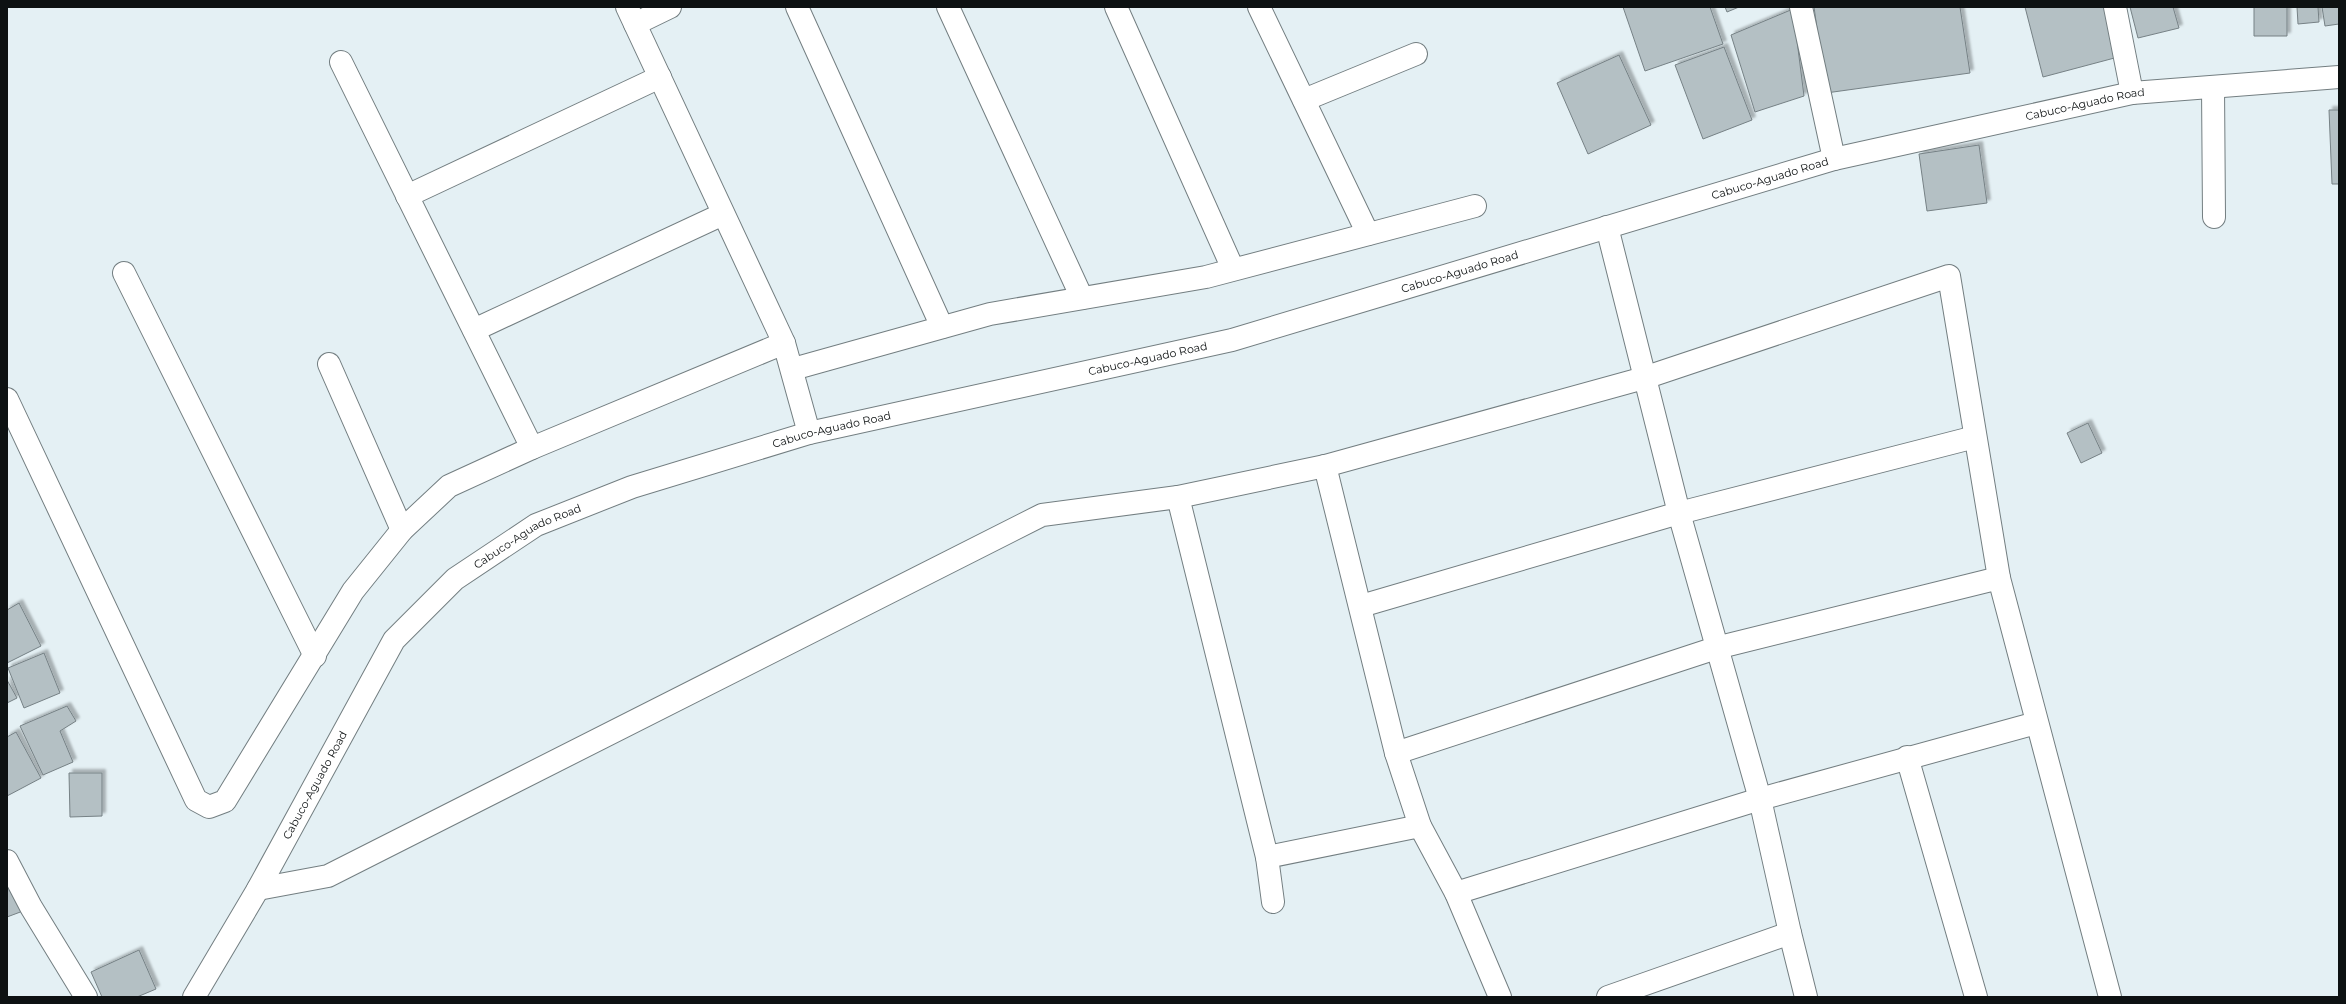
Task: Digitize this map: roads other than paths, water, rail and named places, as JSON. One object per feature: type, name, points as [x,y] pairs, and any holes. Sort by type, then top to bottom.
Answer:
[{"type":"street","points":[[670,7],[631,15],[784,343],[793,369],[809,433]]},
{"type":"street","points":[[797,7],[942,327]]},
{"type":"street","points":[[948,7],[1082,298]]},
{"type":"street","points":[[1116,7],[1233,269]]},
{"type":"street","points":[[1259,7],[1368,234]]},
{"type":"street","points":[[1801,7],[1834,159]]},
{"type":"street","points":[[2115,7],[2132,93]]},
{"type":"street","points":[[1304,100],[1416,54]]},
{"type":"street","points":[[341,62],[532,448]]},
{"type":"street","points":[[407,196],[660,77]]},
{"type":"street","name":"Cabuco-Aguado Road","points":[[194,997],[258,890],[394,640],[455,579],[536,525],[632,487],[809,433],[1232,340],[1834,159],[2132,93],[2339,77]]},
{"type":"street","points":[[2213,87],[2214,216]]},
{"type":"street","points":[[793,369],[990,314],[1206,277],[1475,206]]},
{"type":"street","points":[[474,330],[723,214]]},
{"type":"street","points":[[1607,227],[1679,513],[1760,799],[1806,997]]},
{"type":"street","points":[[124,273],[315,656]]},
{"type":"street","points":[[258,890],[328,876],[1042,515],[1178,496],[1325,466],[1644,378],[1949,276],[1998,578],[2110,997]]},
{"type":"street","points":[[7,399],[196,800],[209,806],[225,801],[315,656],[353,591],[402,530],[449,486],[532,448],[784,343]]},
{"type":"street","points":[[330,364],[402,530]]},
{"type":"street","points":[[1361,606],[1679,513],[1976,437]]},
{"type":"street","points":[[1325,466],[1361,606],[1396,753],[1420,826],[1456,893],[1500,997]]},
{"type":"street","points":[[1178,496],[1267,857],[1273,902]]},
{"type":"street","points":[[1396,753],[1716,648],[1998,578]]},
{"type":"street","points":[[1456,893],[1760,799],[1907,757],[2036,723]]},
{"type":"street","points":[[1907,757],[1976,997]]},
{"type":"street","points":[[1267,857],[1420,826]]},
{"type":"street","points":[[7,861],[31,907],[86,997]]},
{"type":"street","points":[[1608,997],[1790,933]]}]
